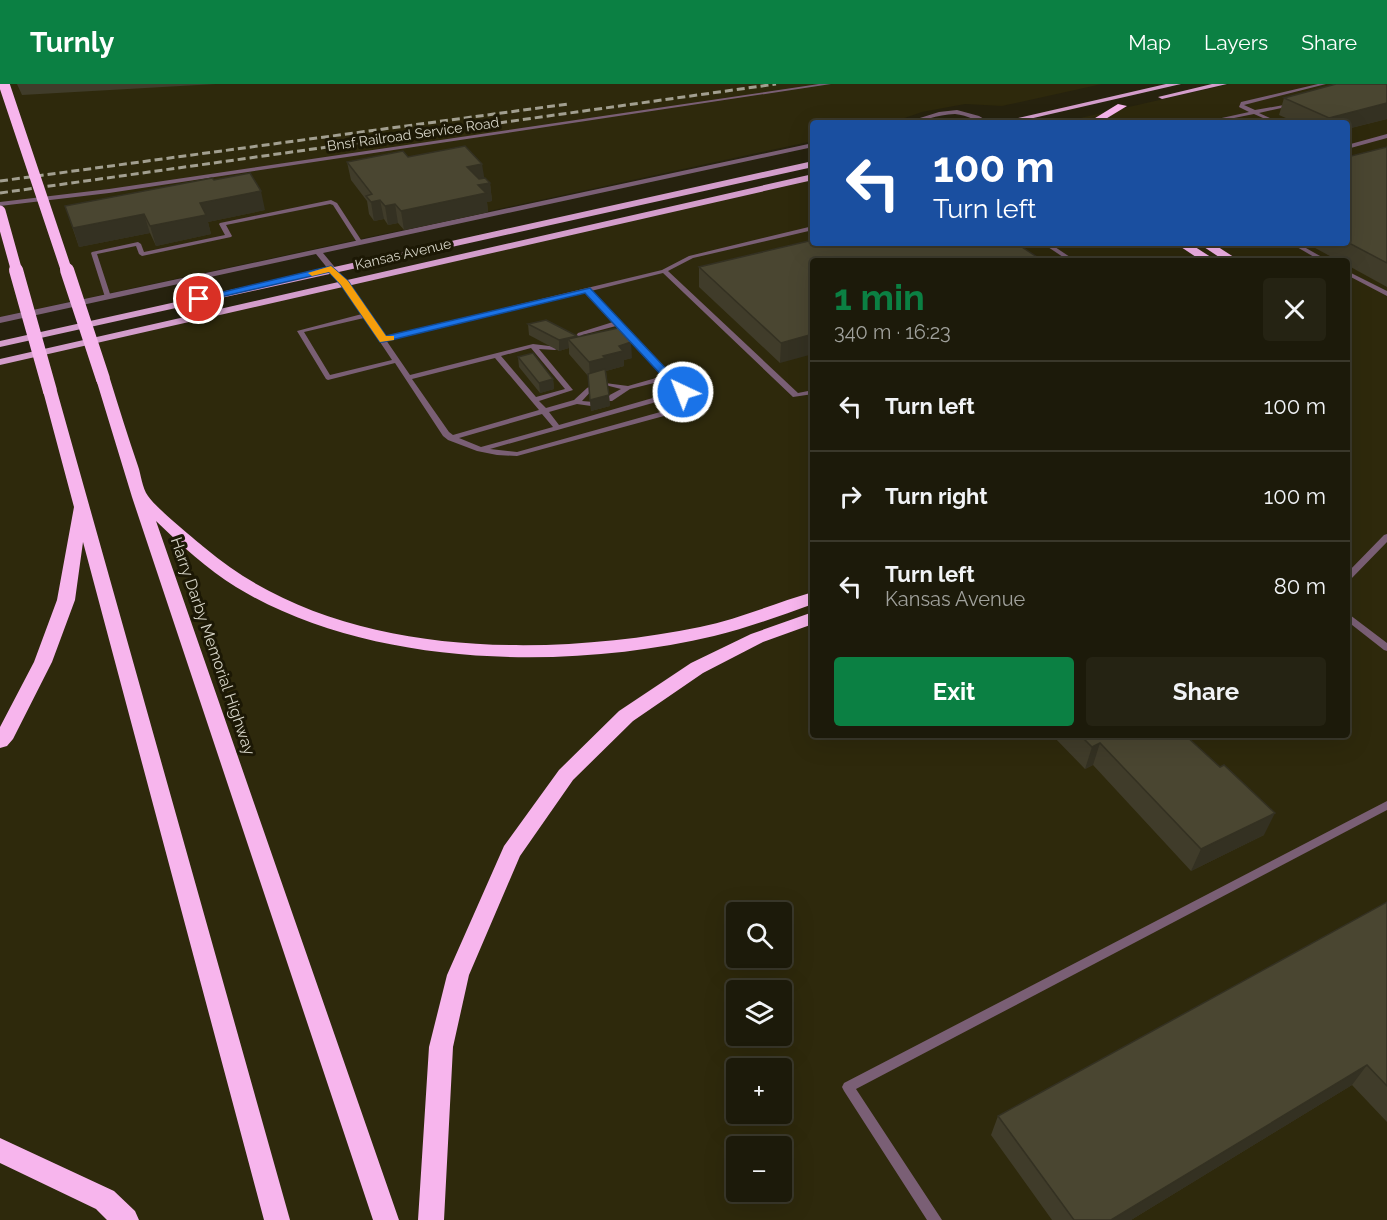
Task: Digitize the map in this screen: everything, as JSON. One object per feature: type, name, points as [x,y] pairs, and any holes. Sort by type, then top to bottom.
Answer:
[{"type":"highway","name":"Harry Darby Memorial Highway","points":[[4,84],[140,497],[386,1220]]},
{"type":"highway","points":[[1091,118],[1122,106]]},
{"type":"highway","points":[[0,211],[277,1220]]},
{"type":"highway","points":[[1186,246],[1206,258]]},
{"type":"highway","points":[[1209,246],[1229,258]]},
{"type":"highway","points":[[140,497],[200,553],[245,585],[295,608],[350,628],[415,642],[471,650],[536,652],[592,650],[703,633],[810,599]]},
{"type":"highway","points":[[0,741],[6,734],[43,662],[66,600],[81,501]]},
{"type":"highway","points":[[431,1220],[441,1047],[458,975],[511,852],[566,775],[626,716],[697,668],[757,638],[810,619]]},
{"type":"highway","points":[[0,1150],[105,1200],[126,1220]]},
{"type":"main road","points":[[1013,120],[1177,84]]},
{"type":"main road","points":[[1156,99],[1223,84]]},
{"type":"main road","points":[[1122,106],[1134,104]]},
{"type":"main road","name":"Kansas Avenue","points":[[0,344],[810,165]]},
{"type":"main road","name":"Kansas Avenue","points":[[0,362],[810,178]]},
{"type":"street","points":[[922,120],[962,111],[982,120]]},
{"type":"street","points":[[0,320],[810,146]]},
{"type":"street","points":[[318,252],[344,283]]},
{"type":"lane","name":"Bnsf Railroad Service Road","points":[[0,204],[109,191],[829,84]]},
{"type":"lane","points":[[1272,120],[1241,106],[1243,103],[1324,84]]},
{"type":"lane","points":[[1216,120],[1293,104]]},
{"type":"lane","points":[[1350,146],[1387,136]]},
{"type":"lane","points":[[108,297],[94,253],[138,244],[142,254],[229,236],[222,224],[331,202],[335,204],[360,243]]},
{"type":"lane","points":[[383,339],[664,271],[691,257],[810,229]]},
{"type":"lane","points":[[1050,246],[1068,258]]},
{"type":"lane","points":[[1298,246],[1320,258]]},
{"type":"lane","points":[[664,271],[796,395],[810,393]]},
{"type":"lane","points":[[1350,275],[1387,294]]},
{"type":"lane","points":[[344,283],[446,434],[466,447],[494,454],[525,452],[694,405],[587,290]]},
{"type":"lane","points":[[367,315],[300,331],[328,378],[396,361]]},
{"type":"lane","points":[[572,338],[618,323]]},
{"type":"lane","points":[[408,378],[496,355],[534,342],[545,343]]},
{"type":"lane","points":[[534,342],[555,348]]},
{"type":"lane","points":[[534,342],[569,390],[534,400]]},
{"type":"lane","points":[[496,355],[558,428]]},
{"type":"lane","points":[[540,370],[551,368]]},
{"type":"lane","points":[[515,377],[525,374]]},
{"type":"lane","points":[[608,396],[668,376]]},
{"type":"lane","points":[[547,381],[559,377]]},
{"type":"lane","points":[[607,384],[628,388]]},
{"type":"lane","points":[[523,387],[533,385]]},
{"type":"lane","points":[[577,402],[589,389]]},
{"type":"lane","points":[[480,450],[683,392]]},
{"type":"lane","points":[[451,438],[577,402],[590,401]]},
{"type":"lane","points":[[1350,575],[1387,537]]},
{"type":"lane","points":[[1350,619],[1387,648]]},
{"type":"lane","points":[[935,1220],[848,1087],[1387,805]]},
{"type":"shaded area","points":[[0,84],[1102,84],[1002,106],[965,104],[922,112],[899,120],[810,120],[810,142],[0,317]]},
{"type":"shaded area","points":[[1230,84],[1387,84],[1387,1220],[0,1220],[0,362],[810,179],[810,246],[1350,246],[1350,120],[1071,120]]},
{"type":"building","points":[[1336,84],[1387,84],[1387,103],[1329,118],[1284,98]]},
{"type":"building","points":[[465,146],[482,164],[467,167],[479,179],[485,178],[490,183],[478,185],[486,193],[401,211],[395,204],[385,206],[380,200],[371,202],[366,196],[372,194],[347,162],[403,151],[408,157]]},
{"type":"building","points":[[1387,147],[1387,263],[1350,244],[1350,156]]},
{"type":"building","points":[[250,173],[261,191],[200,203],[206,215],[150,226],[144,214],[73,228],[65,206],[212,178],[214,180]]},
{"type":"building","points":[[810,241],[810,246],[1020,246],[1038,258],[810,258],[810,335],[781,343],[699,267]]},
{"type":"building","points":[[546,320],[577,336],[559,340],[528,324]]},
{"type":"building","points":[[618,328],[631,342],[619,346],[623,351],[589,362],[568,339]]},
{"type":"building","points":[[533,353],[553,379],[539,383],[518,357]]},
{"type":"building","points":[[605,369],[609,395],[590,400],[588,374]]},
{"type":"building","points":[[1083,738],[1188,738],[1220,767],[1224,765],[1275,813],[1201,849],[1100,743],[1092,747]]},
{"type":"building","points":[[1387,902],[1387,1086],[1367,1065],[1111,1220],[1074,1220],[998,1116]]},
{"type":"railway","points":[[0,193],[776,84]]},
{"type":"railway","points":[[0,181],[568,104]]},
{"type":"slow traffic","points":[[312,273],[331,269],[344,283],[383,339],[390,338]]},
{"type":"route","points":[[199,299],[331,269],[344,283],[383,339],[587,290],[683,392]]}]
